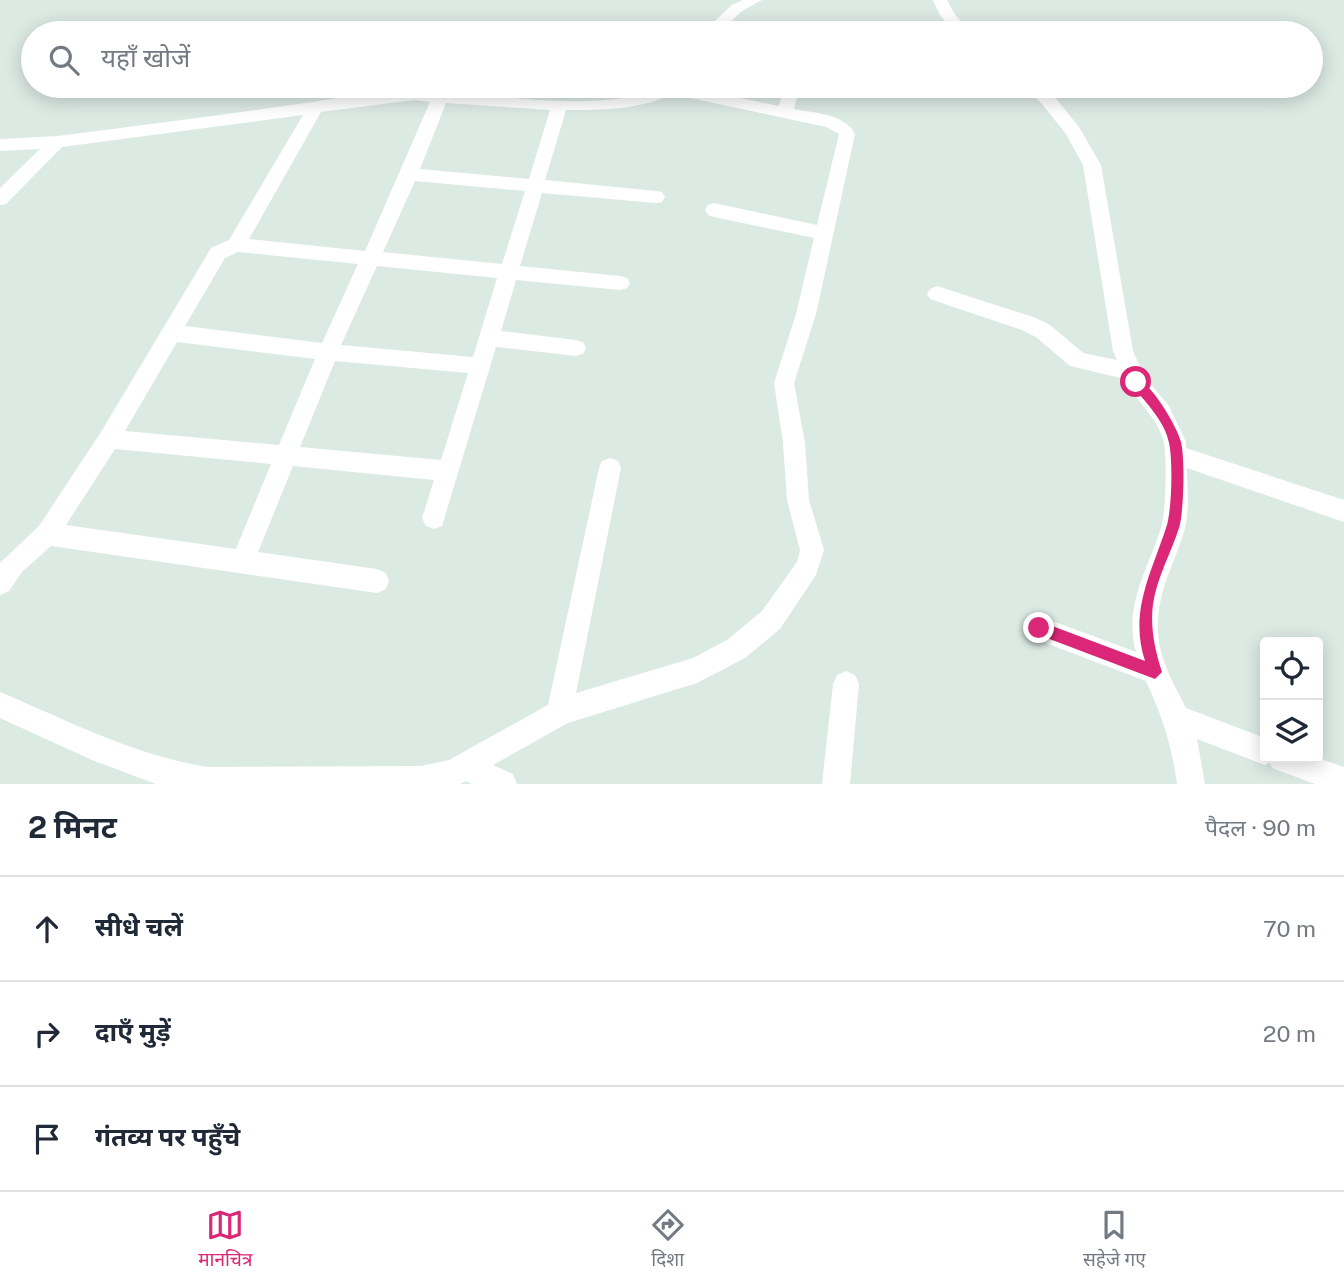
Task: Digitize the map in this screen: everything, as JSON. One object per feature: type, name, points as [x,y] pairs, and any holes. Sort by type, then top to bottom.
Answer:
[{"type":"street","points":[[722,21],[737,8],[755,0]]},
{"type":"street","points":[[940,0],[952,21]]},
{"type":"street","points":[[0,145],[57,142],[396,98]]},
{"type":"street","points":[[243,561],[328,352],[409,174],[440,98],[583,105],[643,98]]},
{"type":"street","points":[[0,705],[175,778],[208,781],[421,780],[453,773],[466,767],[559,713],[612,693],[697,670],[736,649],[771,620],[808,567],[812,550],[798,500],[794,443],[784,383],[786,369],[802,328],[847,134],[844,128],[830,122],[719,98]]},
{"type":"street","points":[[785,114],[789,98]]},
{"type":"street","points":[[1046,98],[1073,131],[1092,165],[1123,351],[1131,372],[1171,429],[1175,454],[1176,508],[1174,526],[1152,581],[1146,605],[1147,645],[1155,672],[1177,718],[1186,747],[1191,784]]},
{"type":"street","points":[[434,518],[560,104]]},
{"type":"street","points":[[236,245],[316,107]]},
{"type":"street","points":[[0,199],[57,142]]},
{"type":"street","points":[[409,174],[656,197]]},
{"type":"street","points":[[714,210],[824,233]]},
{"type":"street","points":[[0,583],[14,564],[47,534],[109,439],[218,253],[236,245],[620,283]]},
{"type":"street","points":[[937,294],[1029,324],[1043,331],[1077,360],[1131,372]]},
{"type":"street","points":[[172,333],[328,352],[480,366]]},
{"type":"street","points":[[489,338],[576,348]]},
{"type":"street","points":[[109,439],[449,471]]},
{"type":"street","points":[[1175,454],[1344,511]]},
{"type":"street","points":[[559,713],[610,468]]},
{"type":"street","points":[[47,534],[377,580]]},
{"type":"street","points":[[1039,628],[1155,672]]},
{"type":"street","points":[[836,784],[846,684]]},
{"type":"street","points":[[1177,718],[1260,749]]},
{"type":"street","points":[[1295,763],[1344,781]]},
{"type":"street","points":[[466,767],[503,784]]},
{"type":"route","points":[[1039,628],[1155,672],[1147,645],[1146,605],[1152,581],[1174,526],[1175,442],[1161,413],[1136,382]]}]
